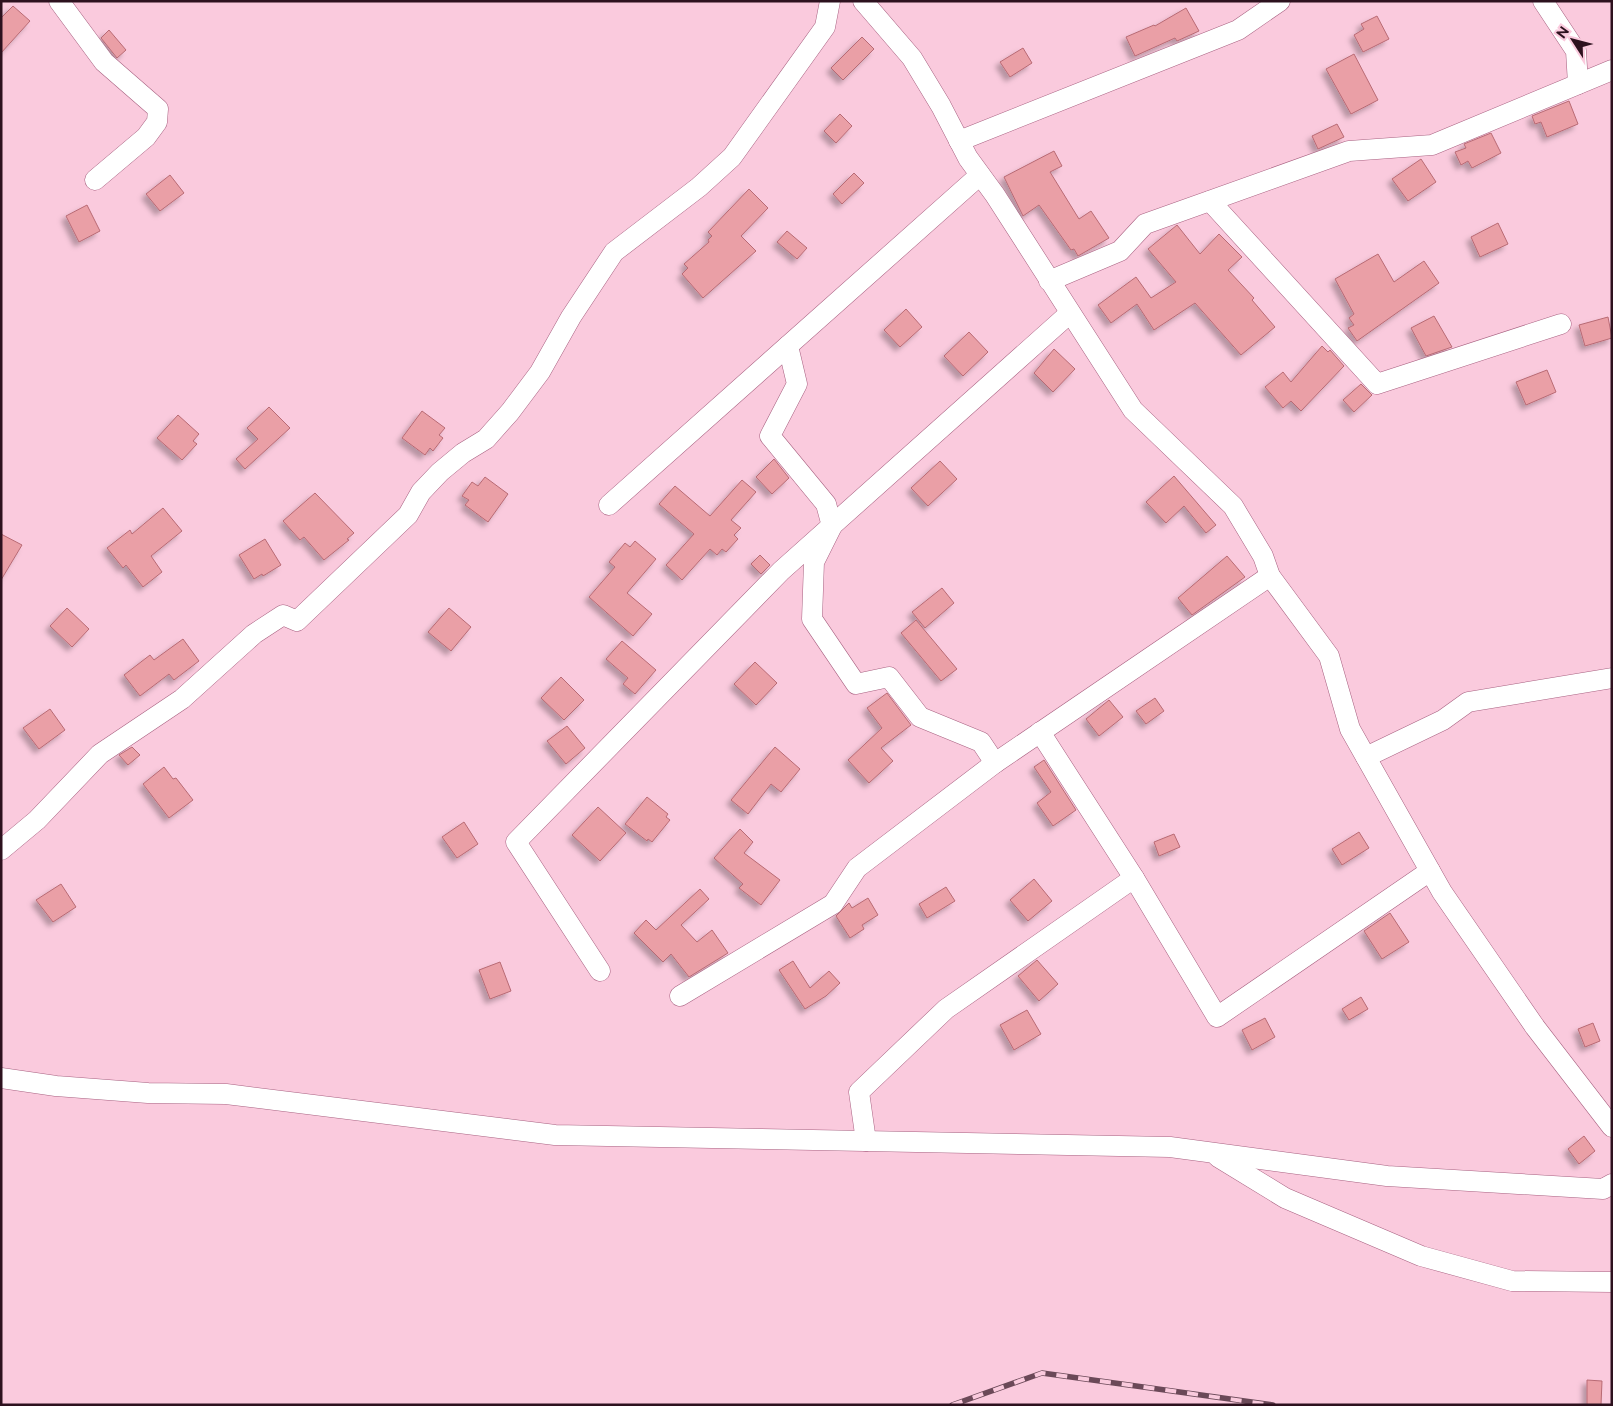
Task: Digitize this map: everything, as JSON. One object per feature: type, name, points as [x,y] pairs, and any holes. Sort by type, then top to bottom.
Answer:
[{"type":"street","points":[[59,1],[104,62],[158,109],[157,122],[146,136],[95,180]]},
{"type":"street","points":[[1,850],[37,820],[100,754],[182,699],[254,634],[283,615],[297,621],[408,515],[421,492],[440,472],[463,453],[486,440],[540,372],[575,310],[614,252],[698,187],[732,157],[825,27],[830,1]]},
{"type":"street","points":[[863,1],[912,58],[942,106],[959,141],[980,175],[1133,410],[1233,506],[1263,556],[1270,576],[1329,656],[1350,729],[1442,892],[1535,1027],[1612,1127]]},
{"type":"street","points":[[959,141],[1238,30],[1280,1]]},
{"type":"street","points":[[1543,1],[1576,51],[1578,84]]},
{"type":"street","points":[[1049,281],[1120,251],[1145,224],[1349,151],[1432,145],[1612,70]]},
{"type":"street","points":[[609,505],[980,175]]},
{"type":"street","points":[[1210,201],[1377,384],[1561,324]]},
{"type":"street","points":[[600,971],[516,842],[781,571],[1070,314]]},
{"type":"street","points":[[788,346],[796,384],[770,436],[826,504],[832,526],[814,562],[812,619],[856,684],[889,678],[920,717],[981,742],[995,763]]},
{"type":"street","points":[[680,996],[833,904],[857,868],[995,763],[1270,576]]},
{"type":"street","points":[[1366,757],[1443,720],[1468,702],[1612,678]]},
{"type":"street","points":[[1040,732],[1134,878],[1217,1017],[1430,872]]},
{"type":"street","points":[[866,1141],[859,1092],[946,1009],[1134,878]]},
{"type":"street","points":[[1,1078],[65,1087],[148,1093],[236,1095],[555,1135],[1170,1147],[1387,1176],[1603,1189],[1612,1184]]},
{"type":"street","points":[[1210,1152],[1285,1198],[1422,1256],[1512,1281],[1612,1282]]},
{"type":"building","points":[[13,6],[30,21],[1,53],[1,18]]},
{"type":"building","points":[[1186,8],[1199,31],[1177,41],[1175,38],[1135,56],[1126,37],[1155,26]]},
{"type":"building","points":[[1377,16],[1389,39],[1363,52],[1354,35],[1364,29],[1361,24]]},
{"type":"building","points":[[109,30],[126,50],[117,58],[101,38]]},
{"type":"building","points":[[862,37],[874,49],[843,80],[831,68]]},
{"type":"building","points":[[1023,48],[1032,63],[1010,77],[1000,62]]},
{"type":"building","points":[[1354,54],[1378,100],[1351,114],[1326,69]]},
{"type":"building","points":[[1569,101],[1578,124],[1547,137],[1541,122],[1535,124],[1532,116]]},
{"type":"building","points":[[840,114],[852,126],[836,143],[824,131]]},
{"type":"building","points":[[1337,124],[1344,137],[1318,149],[1312,136]]},
{"type":"building","points":[[1491,133],[1501,153],[1472,168],[1468,161],[1461,165],[1455,152],[1466,148],[1464,144]]},
{"type":"building","points":[[1054,151],[1062,166],[1050,172],[1079,219],[1091,211],[1109,238],[1078,256],[1074,249],[1071,250],[1039,205],[1023,216],[1004,177]]},
{"type":"building","points":[[1421,159],[1436,182],[1408,201],[1392,179]]},
{"type":"building","points":[[854,173],[864,183],[842,204],[833,194]]},
{"type":"building","points":[[170,175],[184,193],[160,211],[146,194]]},
{"type":"building","points":[[749,189],[768,208],[741,236],[756,251],[703,298],[682,274],[688,268],[684,264],[709,242],[708,240],[712,236],[708,232]]},
{"type":"building","points":[[87,205],[100,231],[79,242],[66,216]]},
{"type":"building","points":[[1498,223],[1508,244],[1480,257],[1471,237]]},
{"type":"building","points":[[1177,225],[1200,254],[1219,234],[1242,257],[1228,270],[1254,298],[1252,300],[1275,327],[1241,355],[1195,303],[1154,330],[1137,304],[1111,323],[1098,305],[1136,277],[1151,298],[1176,282],[1148,249]]},
{"type":"building","points":[[787,231],[807,248],[797,259],[777,242]]},
{"type":"building","points":[[1378,254],[1394,282],[1424,261],[1439,283],[1357,341],[1348,328],[1354,325],[1349,318],[1354,314],[1335,279]]},
{"type":"building","points":[[906,309],[922,327],[900,347],[884,330]]},
{"type":"building","points":[[1434,316],[1452,347],[1426,356],[1411,328]]},
{"type":"building","points":[[1608,317],[1612,338],[1585,346],[1579,325]]},
{"type":"building","points":[[969,332],[988,352],[963,376],[944,356]]},
{"type":"building","points":[[1322,346],[1328,352],[1330,350],[1344,366],[1301,411],[1291,401],[1283,408],[1265,387],[1283,372],[1291,382]]},
{"type":"building","points":[[1054,349],[1075,369],[1053,392],[1034,373]]},
{"type":"building","points":[[1547,370],[1556,392],[1526,405],[1516,382]]},
{"type":"building","points":[[1361,384],[1372,395],[1354,412],[1343,400]]},
{"type":"building","points":[[269,407],[290,428],[245,469],[236,459],[258,439],[247,428]]},
{"type":"building","points":[[422,411],[445,428],[439,435],[443,438],[433,451],[430,448],[425,455],[402,438]]},
{"type":"building","points":[[178,415],[199,434],[193,441],[197,444],[182,460],[157,438]]},
{"type":"building","points":[[774,459],[789,478],[772,494],[756,477]]},
{"type":"building","points":[[940,461],[957,479],[928,506],[911,488]]},
{"type":"building","points":[[1174,476],[1216,525],[1206,533],[1184,506],[1166,523],[1146,502]]},
{"type":"building","points":[[485,477],[508,494],[488,522],[465,505],[469,500],[462,496],[472,482],[478,486]]},
{"type":"building","points":[[742,480],[756,492],[731,520],[741,528],[734,535],[738,539],[726,552],[722,549],[717,555],[710,549],[682,580],[666,565],[694,534],[659,504],[675,486],[710,516]]},
{"type":"building","points":[[315,493],[354,533],[347,539],[349,540],[324,560],[304,537],[300,540],[283,521]]},
{"type":"building","points":[[163,508],[182,531],[151,556],[162,572],[143,587],[126,565],[123,568],[107,548],[130,530],[132,534]]},
{"type":"building","points":[[1,534],[22,545],[1,580]]},
{"type":"building","points":[[265,539],[281,565],[254,579],[239,555]]},
{"type":"building","points":[[635,541],[656,559],[627,593],[652,614],[633,636],[589,597],[615,567],[609,562],[625,543],[630,547]]},
{"type":"building","points":[[760,555],[770,565],[761,574],[751,564]]},
{"type":"building","points":[[1227,556],[1245,577],[1192,615],[1178,598]]},
{"type":"building","points":[[942,588],[954,603],[925,628],[912,612]]},
{"type":"building","points":[[67,608],[89,629],[72,647],[50,626]]},
{"type":"building","points":[[449,608],[471,627],[451,651],[428,632]]},
{"type":"building","points":[[916,620],[957,669],[941,681],[901,633]]},
{"type":"building","points":[[183,639],[199,661],[174,680],[169,674],[140,696],[124,675],[150,655],[154,660]]},
{"type":"building","points":[[622,641],[656,670],[635,694],[623,684],[628,678],[606,659]]},
{"type":"building","points":[[755,662],[777,683],[756,705],[734,684]]},
{"type":"building","points":[[561,677],[584,700],[564,720],[541,698]]},
{"type":"building","points":[[887,693],[911,725],[881,748],[893,761],[869,783],[848,760],[882,728],[867,708]]},
{"type":"building","points":[[1155,698],[1164,711],[1146,724],[1136,711]]},
{"type":"building","points":[[1109,700],[1123,717],[1099,736],[1086,719]]},
{"type":"building","points":[[50,709],[65,730],[39,749],[23,728]]},
{"type":"building","points":[[567,726],[585,748],[566,764],[547,741]]},
{"type":"building","points":[[132,747],[140,755],[128,765],[119,755]]},
{"type":"building","points":[[775,747],[800,769],[781,792],[771,784],[748,814],[731,800]]},
{"type":"building","points":[[1044,760],[1076,810],[1053,826],[1037,803],[1051,792],[1034,767]]},
{"type":"building","points":[[164,767],[173,779],[176,778],[193,800],[169,818],[143,784]]},
{"type":"building","points":[[647,797],[668,814],[666,817],[670,820],[652,842],[648,839],[647,841],[625,824]]},
{"type":"building","points":[[598,807],[626,833],[600,861],[572,835]]},
{"type":"building","points":[[464,822],[478,844],[457,858],[442,837]]},
{"type":"building","points":[[740,829],[753,842],[744,853],[780,880],[761,905],[739,888],[743,884],[714,858]]},
{"type":"building","points":[[1359,832],[1369,848],[1342,865],[1332,849]]},
{"type":"building","points":[[1174,834],[1180,847],[1159,856],[1154,842]]},
{"type":"building","points":[[1034,879],[1052,901],[1028,921],[1010,900]]},
{"type":"building","points":[[61,884],[76,907],[53,922],[36,900]]},
{"type":"building","points":[[946,887],[955,901],[927,918],[919,904]]},
{"type":"building","points":[[700,889],[709,899],[681,925],[697,942],[712,930],[728,953],[689,977],[671,954],[663,962],[634,933],[646,920],[656,930]]},
{"type":"building","points":[[868,898],[878,915],[862,925],[864,929],[850,938],[836,916],[849,903],[852,908]]},
{"type":"building","points":[[1390,913],[1409,942],[1382,959],[1364,931]]},
{"type":"building","points":[[1037,960],[1058,984],[1039,1001],[1018,976]]},
{"type":"building","points":[[793,961],[810,988],[829,971],[840,983],[826,996],[805,1009],[779,970]]},
{"type":"building","points":[[500,962],[511,991],[490,999],[479,970]]},
{"type":"building","points":[[1361,997],[1368,1009],[1349,1020],[1342,1009]]},
{"type":"building","points":[[1027,1010],[1041,1034],[1014,1050],[1000,1025]]},
{"type":"building","points":[[1265,1018],[1275,1037],[1252,1050],[1242,1030]]},
{"type":"building","points":[[1593,1023],[1600,1041],[1585,1047],[1578,1029]]},
{"type":"building","points":[[1584,1136],[1595,1151],[1579,1164],[1568,1149]]},
{"type":"building","points":[[1587,1380],[1602,1381],[1601,1405],[1587,1405]]},
{"type":"railway","points":[[952,1405],[1042,1373],[1273,1405]]}]
